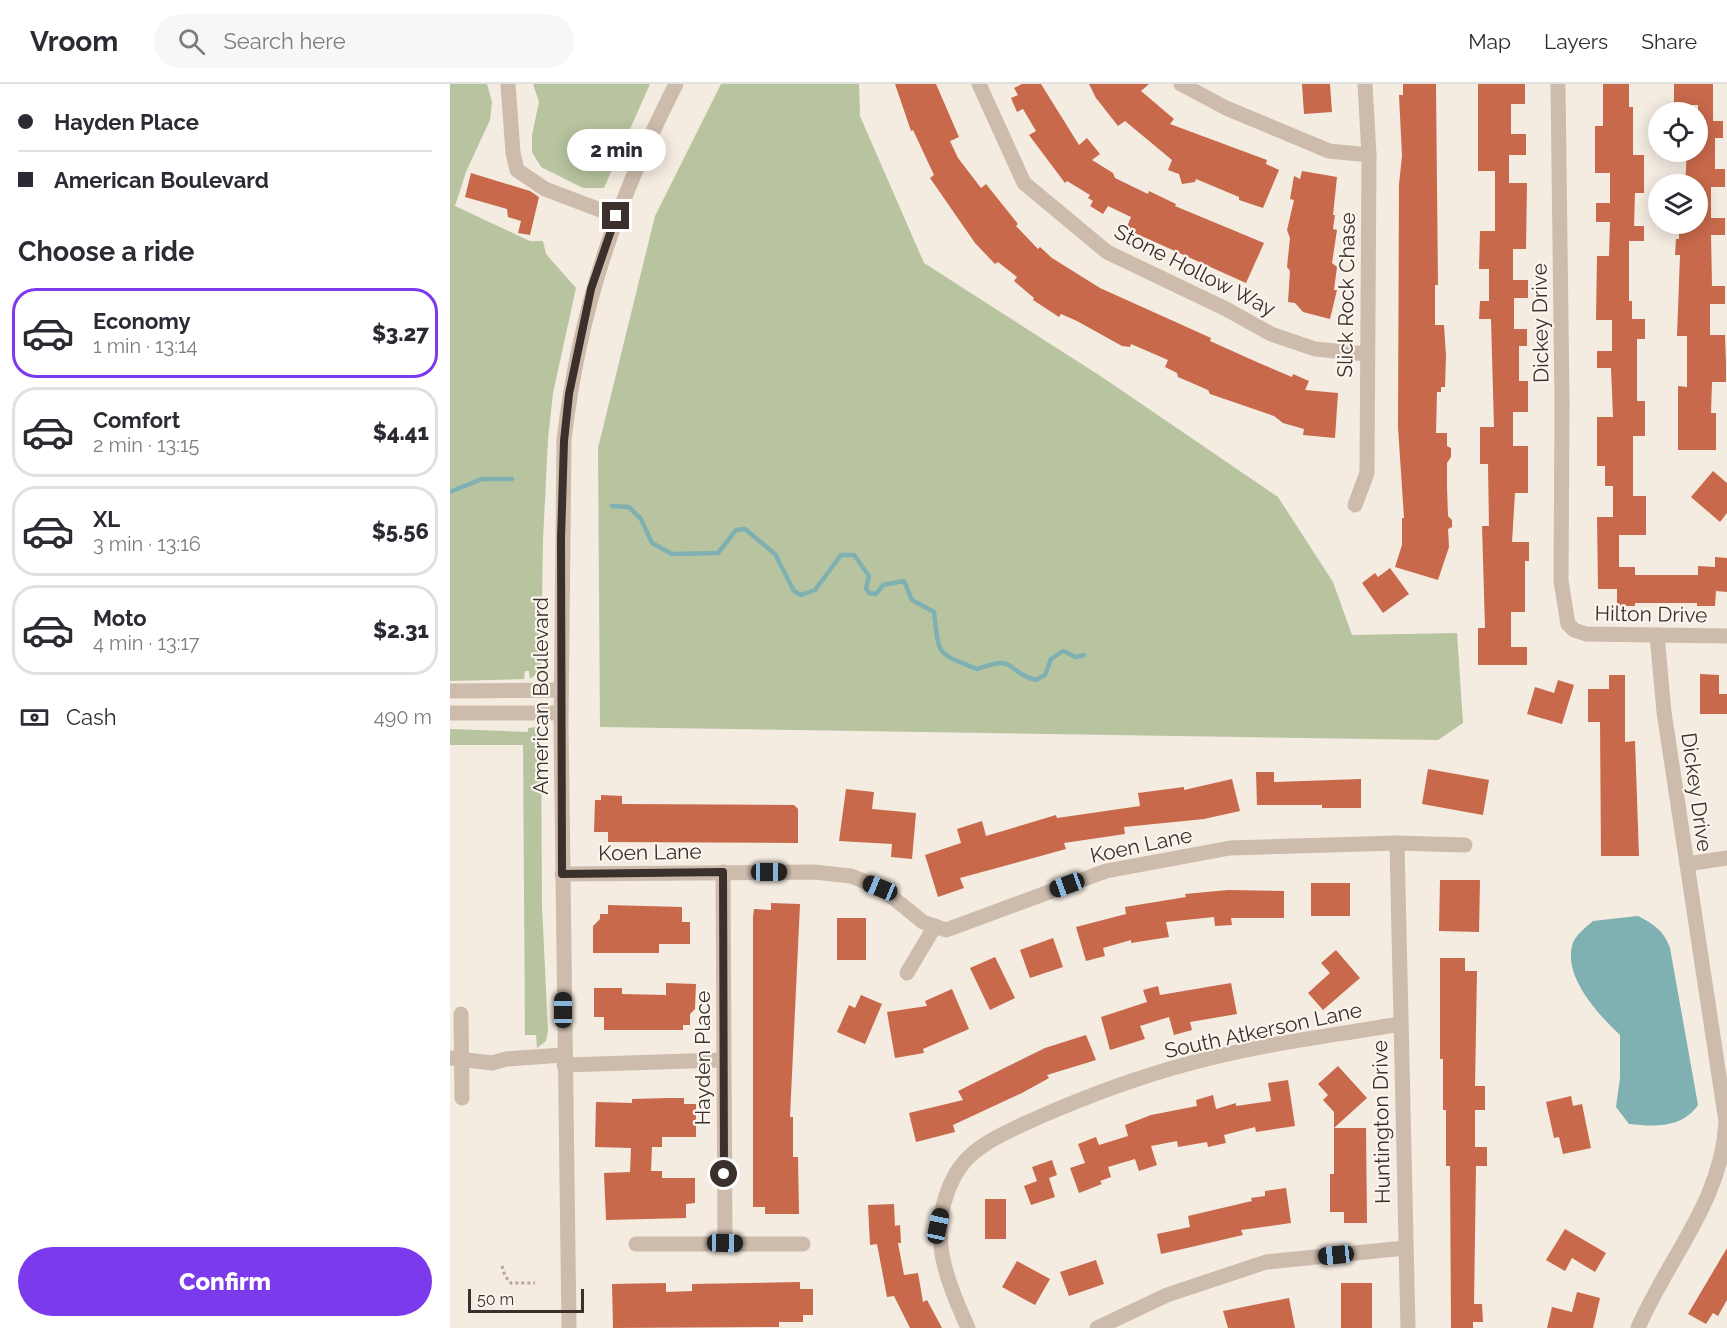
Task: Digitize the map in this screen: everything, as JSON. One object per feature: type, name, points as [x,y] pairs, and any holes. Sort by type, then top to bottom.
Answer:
[{"type":"street","points":[[508,84],[513,153],[517,170],[545,189],[616,216]]},
{"type":"street","name":"American Boulevard","points":[[569,1328],[561,713],[564,441],[569,394],[591,289],[616,216],[676,84]]},
{"type":"street","name":"Stone Hollow Way","points":[[979,84],[1024,183],[1107,252],[1226,309],[1271,334],[1315,349],[1366,354]]},
{"type":"street","points":[[1181,84],[1226,108],[1329,151],[1369,155]]},
{"type":"street","name":"Slick Rock Chase","points":[[1355,505],[1367,473],[1369,155],[1365,84]]},
{"type":"street","name":"Dickey Drive","points":[[1558,84],[1562,402],[1561,581],[1565,614],[1574,630]]},
{"type":"street","name":"Hilton Drive","points":[[1574,630],[1586,634],[1727,636]]},
{"type":"street","name":"Dickey Drive","points":[[1638,1328],[1652,1296],[1705,1203],[1718,1175],[1726,1122],[1723,1073],[1686,864],[1664,712],[1657,635]]},
{"type":"street","points":[[450,691],[561,690]]},
{"type":"street","points":[[450,713],[561,713]]},
{"type":"street","name":"Koen Lane","points":[[562,874],[814,872],[850,876],[880,888],[923,922],[946,930],[1106,871],[1230,848],[1396,843],[1465,845]]},
{"type":"street","name":"Huntington Drive","points":[[1396,843],[1408,1328]]},
{"type":"street","points":[[1686,864],[1727,858]]},
{"type":"street","name":"Hayden Place","points":[[723,872],[722,1060],[725,1243]]},
{"type":"street","points":[[907,973],[935,926]]},
{"type":"street","points":[[461,1014],[456,1058],[462,1098]]},
{"type":"street","name":"South Atkerson Lane","points":[[968,1328],[951,1291],[941,1252],[938,1226],[942,1205],[954,1175],[974,1152],[1011,1130],[1065,1106],[1192,1062],[1400,1024]]},
{"type":"street","points":[[456,1058],[471,1055],[496,1055],[506,1059],[722,1060]]},
{"type":"street","points":[[636,1244],[803,1244]]},
{"type":"street","points":[[1097,1328],[1167,1294],[1266,1262],[1405,1248]]},
{"type":"path","points":[[502,1266],[505,1276],[511,1283],[535,1284]]},
{"type":"green space","points":[[450,84],[487,84],[492,102],[490,120],[466,172],[455,206],[530,241],[543,241],[546,254],[576,288],[553,393],[548,439],[543,540],[541,665],[538,673],[530,679],[529,671],[525,671],[524,679],[450,681]]},
{"type":"green space","points":[[533,84],[650,84],[604,188],[583,188],[541,167],[532,152],[532,135],[539,102]]},
{"type":"green space","points":[[721,84],[859,84],[860,116],[924,263],[1102,377],[1278,497],[1333,582],[1352,635],[1457,633],[1463,723],[1438,740],[600,727],[598,448],[655,216]]},
{"type":"green space","points":[[538,727],[541,738],[542,906],[548,1031],[546,1041],[537,1048],[536,1035],[525,1035],[523,745],[450,745],[450,729],[528,732],[528,728]]},
{"type":"water","points":[[1638,916],[1658,929],[1670,948],[1698,1105],[1692,1113],[1676,1122],[1648,1126],[1629,1124],[1616,1107],[1620,1078],[1620,1035],[1585,995],[1573,971],[1571,958],[1575,939],[1593,921]]},
{"type":"building","points":[[895,84],[936,84],[959,137],[950,141],[958,158],[981,188],[986,184],[1018,224],[1016,226],[1038,249],[1040,247],[1052,258],[1100,288],[1211,338],[1210,341],[1259,363],[1292,377],[1293,374],[1309,381],[1305,390],[1338,393],[1335,438],[1303,435],[1304,429],[1210,394],[1208,390],[1178,377],[1177,373],[1165,367],[1168,360],[1131,344],[1130,347],[1122,346],[1077,321],[1061,314],[1059,317],[1033,300],[1034,298],[1014,281],[1017,277],[998,262],[995,264],[975,243],[930,178],[934,175],[913,130],[911,131]]},
{"type":"building","points":[[1022,84],[1041,84],[1079,145],[1087,138],[1100,154],[1092,160],[1113,173],[1115,178],[1264,243],[1246,283],[1126,229],[1131,217],[1108,206],[1103,214],[1090,206],[1093,201],[1088,198],[1090,195],[1067,181],[1065,183],[1029,135],[1036,131],[1023,109],[1017,112],[1011,98],[1018,95],[1014,88]]},
{"type":"building","points":[[1089,84],[1149,84],[1141,91],[1174,119],[1170,124],[1267,160],[1266,164],[1279,170],[1263,208],[1239,200],[1239,197],[1196,179],[1195,182],[1182,184],[1179,174],[1168,170],[1172,160],[1125,121],[1118,126],[1096,98]]},
{"type":"building","points":[[1302,84],[1330,84],[1332,112],[1304,114]]},
{"type":"building","points":[[1403,84],[1436,84],[1438,285],[1435,285],[1435,325],[1444,325],[1446,356],[1445,387],[1441,387],[1441,392],[1437,392],[1436,433],[1447,433],[1447,446],[1451,448],[1451,457],[1447,463],[1447,487],[1448,516],[1452,520],[1452,527],[1448,529],[1449,547],[1438,580],[1395,567],[1402,545],[1402,518],[1404,518],[1398,427],[1399,184],[1402,156],[1399,95],[1403,95]]},
{"type":"building","points":[[1478,84],[1525,84],[1525,104],[1511,104],[1511,134],[1526,134],[1526,155],[1509,155],[1509,183],[1527,183],[1526,249],[1513,249],[1513,280],[1528,280],[1528,298],[1514,298],[1514,329],[1527,329],[1527,346],[1519,346],[1519,381],[1528,381],[1528,412],[1513,412],[1513,446],[1528,446],[1528,493],[1515,493],[1512,542],[1529,542],[1529,561],[1525,561],[1525,612],[1511,612],[1511,647],[1527,647],[1527,665],[1478,665],[1478,628],[1485,628],[1482,526],[1489,526],[1488,464],[1480,464],[1480,427],[1494,427],[1491,319],[1479,319],[1480,301],[1489,301],[1489,269],[1479,269],[1480,231],[1495,231],[1495,171],[1478,171]]},
{"type":"building","points":[[1603,84],[1629,84],[1629,107],[1633,107],[1633,155],[1644,155],[1644,193],[1635,193],[1634,226],[1644,226],[1644,241],[1629,241],[1629,301],[1632,301],[1632,319],[1645,319],[1645,339],[1637,339],[1637,401],[1645,401],[1645,436],[1633,436],[1633,496],[1646,496],[1646,535],[1619,535],[1619,567],[1635,567],[1635,575],[1698,575],[1698,566],[1715,567],[1715,557],[1727,558],[1727,592],[1716,591],[1715,606],[1697,606],[1697,603],[1635,603],[1635,606],[1617,606],[1617,589],[1598,589],[1597,517],[1613,517],[1613,486],[1605,486],[1605,466],[1597,466],[1597,417],[1613,417],[1611,368],[1597,368],[1597,351],[1612,351],[1612,320],[1596,320],[1597,256],[1609,256],[1610,222],[1596,222],[1596,203],[1610,203],[1610,173],[1595,173],[1595,126],[1603,126]]},
{"type":"building","points":[[1674,84],[1713,84],[1713,121],[1723,121],[1723,138],[1715,138],[1715,169],[1725,169],[1725,187],[1711,187],[1711,218],[1725,218],[1725,235],[1711,235],[1712,286],[1725,286],[1725,304],[1710,304],[1710,335],[1725,335],[1726,382],[1712,382],[1711,413],[1716,413],[1716,450],[1678,450],[1678,386],[1687,387],[1687,336],[1677,336],[1680,255],[1675,255],[1676,239],[1679,239],[1679,234],[1708,234],[1708,174],[1686,174],[1686,162],[1708,162],[1708,102],[1674,102]]},
{"type":"building","points":[[1302,171],[1337,177],[1333,229],[1337,230],[1332,263],[1337,267],[1334,290],[1337,290],[1330,319],[1303,312],[1295,303],[1288,302],[1290,271],[1287,267],[1290,238],[1287,230],[1294,200],[1290,199],[1294,176],[1300,179]]},
{"type":"building","points":[[471,173],[530,191],[539,197],[530,235],[518,233],[521,221],[508,217],[507,209],[465,197]]},
{"type":"building","points":[[1713,471],[1727,483],[1727,513],[1720,522],[1691,497]]},
{"type":"building","points":[[1390,568],[1409,594],[1383,613],[1362,583],[1375,573],[1378,577]]},
{"type":"building","points":[[1700,674],[1719,675],[1719,694],[1727,694],[1727,714],[1700,714]]},
{"type":"building","points":[[1609,675],[1625,675],[1625,742],[1635,741],[1639,856],[1601,856],[1600,722],[1588,722],[1588,689],[1609,689]]},
{"type":"building","points":[[1558,680],[1574,685],[1562,724],[1527,714],[1535,687],[1554,693]]},
{"type":"building","points":[[1428,769],[1489,780],[1483,815],[1422,804]]},
{"type":"building","points":[[1256,772],[1274,772],[1274,782],[1361,779],[1361,808],[1322,808],[1322,805],[1257,805]]},
{"type":"building","points":[[1232,779],[1240,811],[1204,819],[1124,827],[1125,834],[1064,843],[1066,849],[960,878],[964,888],[938,897],[925,855],[961,843],[957,829],[982,821],[986,836],[1056,815],[1057,818],[1140,806],[1138,793],[1184,787],[1184,790]]},
{"type":"building","points":[[846,789],[874,792],[872,809],[916,813],[912,859],[891,857],[892,844],[839,841]]},
{"type":"building","points":[[601,795],[622,796],[622,804],[794,805],[798,809],[798,843],[608,842],[608,832],[594,832],[595,800],[601,800]]},
{"type":"building","points":[[1440,880],[1480,880],[1479,932],[1439,931]]},
{"type":"building","points":[[1311,883],[1350,883],[1350,916],[1311,916]]},
{"type":"building","points":[[1228,890],[1284,891],[1284,918],[1231,918],[1232,925],[1215,926],[1214,917],[1166,922],[1169,937],[1131,943],[1131,940],[1103,948],[1105,956],[1086,961],[1076,927],[1126,914],[1125,907],[1186,897],[1185,894]]},
{"type":"building","points":[[771,903],[800,904],[790,1117],[793,1117],[793,1157],[798,1157],[799,1214],[765,1214],[765,1207],[753,1207],[753,917],[754,909],[771,910]]},
{"type":"building","points":[[608,905],[682,907],[682,922],[690,922],[690,944],[659,944],[659,953],[593,953],[593,926],[600,919],[600,914],[608,914]]},
{"type":"building","points":[[837,918],[866,918],[866,960],[837,960]]},
{"type":"building","points":[[1053,938],[1063,967],[1030,978],[1020,950]]},
{"type":"building","points":[[1336,950],[1360,978],[1323,1010],[1308,993],[1330,973],[1321,963]]},
{"type":"building","points":[[995,957],[1015,998],[990,1010],[970,968]]},
{"type":"building","points":[[1440,958],[1465,958],[1465,971],[1477,971],[1475,1086],[1485,1086],[1485,1110],[1475,1110],[1475,1147],[1487,1147],[1487,1166],[1476,1166],[1474,1304],[1482,1304],[1483,1322],[1473,1322],[1473,1328],[1451,1328],[1450,1166],[1446,1166],[1446,1110],[1443,1110],[1443,1059],[1440,1059]]},
{"type":"building","points":[[666,983],[696,984],[695,1009],[690,1014],[690,1025],[683,1025],[683,1030],[604,1030],[604,1017],[594,1017],[594,988],[622,988],[622,994],[666,995]]},
{"type":"building","points":[[1231,983],[1237,1014],[1190,1022],[1192,1030],[1174,1035],[1169,1017],[1140,1026],[1145,1039],[1110,1050],[1101,1017],[1147,1002],[1143,990],[1158,986],[1160,995]]},
{"type":"building","points":[[952,989],[969,1029],[923,1049],[924,1053],[895,1058],[887,1012],[927,1006],[925,1001]]},
{"type":"building","points":[[861,995],[882,1004],[865,1044],[837,1032],[849,1005],[855,1008]]},
{"type":"building","points":[[1086,1035],[1096,1060],[1047,1075],[1049,1078],[1022,1093],[953,1125],[955,1132],[916,1142],[909,1113],[963,1100],[958,1091],[1045,1048]]},
{"type":"building","points":[[1338,1066],[1367,1098],[1334,1128],[1334,1112],[1323,1100],[1328,1095],[1318,1084]]},
{"type":"building","points":[[1288,1080],[1295,1126],[1256,1132],[1255,1127],[1224,1135],[1226,1143],[1208,1147],[1207,1142],[1178,1147],[1177,1141],[1151,1146],[1157,1165],[1139,1171],[1135,1159],[1108,1167],[1111,1177],[1100,1181],[1102,1184],[1079,1193],[1070,1168],[1085,1163],[1078,1144],[1096,1137],[1099,1145],[1128,1136],[1125,1125],[1151,1115],[1197,1106],[1196,1100],[1213,1095],[1216,1109],[1236,1103],[1236,1106],[1271,1101],[1268,1083]]},
{"type":"building","points":[[1571,1096],[1573,1106],[1582,1104],[1591,1148],[1563,1154],[1559,1137],[1554,1138],[1546,1102]]},
{"type":"building","points":[[684,1098],[684,1104],[696,1104],[696,1137],[662,1137],[662,1147],[652,1147],[651,1171],[662,1171],[662,1178],[695,1178],[695,1203],[686,1204],[686,1218],[606,1220],[604,1173],[630,1172],[631,1148],[595,1147],[596,1102],[632,1103],[632,1099]]},
{"type":"building","points":[[1334,1128],[1366,1128],[1367,1223],[1344,1223],[1344,1212],[1330,1212],[1330,1174],[1334,1174]]},
{"type":"building","points":[[1052,1160],[1057,1175],[1049,1178],[1055,1197],[1031,1205],[1024,1186],[1037,1181],[1032,1167]]},
{"type":"building","points":[[1286,1188],[1291,1223],[1241,1230],[1243,1235],[1161,1254],[1157,1234],[1190,1227],[1188,1216],[1252,1201],[1251,1198],[1265,1196],[1265,1191]]},
{"type":"building","points":[[985,1199],[1006,1199],[1006,1239],[985,1239]]},
{"type":"building","points":[[894,1204],[895,1226],[900,1225],[901,1243],[898,1243],[904,1275],[918,1273],[923,1302],[927,1300],[942,1328],[910,1328],[894,1296],[887,1297],[877,1244],[870,1245],[868,1205]]},
{"type":"building","points":[[1565,1229],[1606,1253],[1595,1272],[1572,1258],[1565,1271],[1546,1260]]},
{"type":"building","points":[[1727,1248],[1727,1300],[1718,1316],[1713,1313],[1706,1324],[1688,1314]]},
{"type":"building","points":[[1096,1260],[1104,1284],[1069,1296],[1060,1272]]},
{"type":"building","points":[[1017,1261],[1050,1279],[1035,1305],[1002,1287]]},
{"type":"building","points":[[800,1282],[800,1289],[813,1289],[813,1315],[803,1315],[803,1322],[779,1322],[779,1327],[613,1328],[612,1284],[666,1283],[666,1292],[692,1291],[692,1284]]},
{"type":"building","points":[[1341,1283],[1372,1283],[1372,1328],[1341,1328]]},
{"type":"building","points":[[1577,1292],[1600,1298],[1593,1328],[1547,1328],[1552,1307],[1572,1312]]},
{"type":"building","points":[[1289,1298],[1295,1328],[1228,1328],[1223,1311]]},
{"type":"waterway","points":[[450,492],[482,479],[512,479]]},
{"type":"waterway","points":[[612,506],[629,507],[641,519],[652,543],[672,554],[718,553],[736,530],[745,529],[775,554],[794,591],[801,595],[815,590],[841,555],[854,555],[869,576],[866,588],[869,593],[876,594],[883,585],[904,581],[912,600],[934,612],[937,637],[942,651],[954,660],[977,669],[1000,663],[1006,664],[1036,680],[1045,675],[1051,659],[1063,651],[1076,657],[1084,655]]},
{"type":"route","points":[[616,216],[591,289],[569,394],[564,441],[561,539],[562,874],[723,872],[724,1174]]}]
